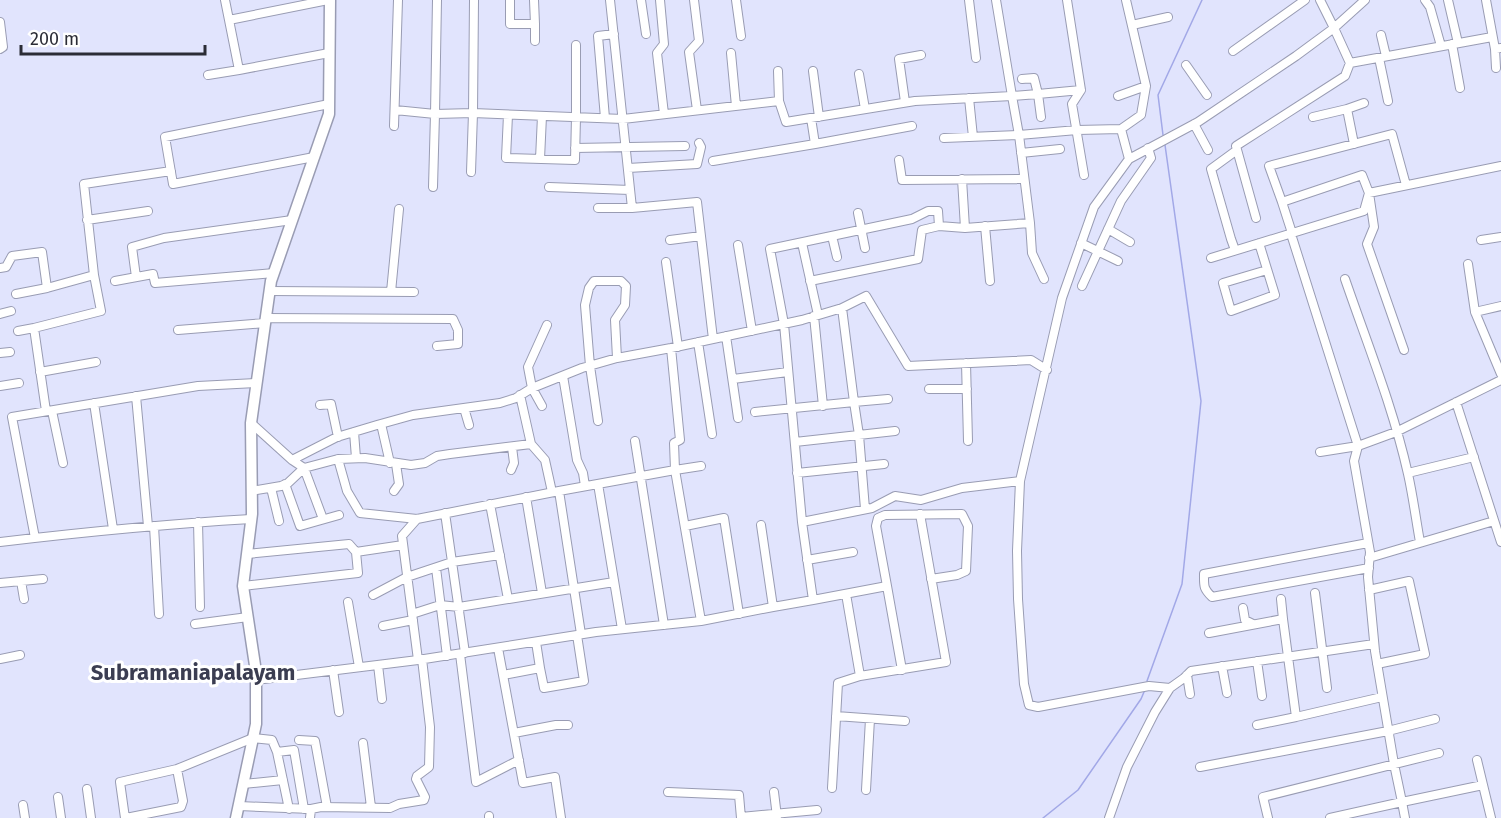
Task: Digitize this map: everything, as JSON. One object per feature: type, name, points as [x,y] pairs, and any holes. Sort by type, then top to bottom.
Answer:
[{"type":"main road","points":[[236,818],[256,724],[256,680],[243,586],[251,519],[250,423],[274,273],[329,114],[329,0]]},
{"type":"street","points":[[225,0],[239,70]]},
{"type":"street","points":[[229,20],[329,0]]},
{"type":"street","points":[[394,126],[398,0]]},
{"type":"street","points":[[433,187],[437,0]]},
{"type":"street","points":[[471,172],[474,0]]},
{"type":"street","points":[[510,0],[510,24],[535,24]]},
{"type":"street","points":[[534,0],[535,41]]},
{"type":"street","points":[[611,0],[632,208]]},
{"type":"street","points":[[641,0],[646,34]]},
{"type":"street","points":[[660,0],[664,44],[657,53],[664,114]]},
{"type":"street","points":[[694,0],[699,41],[689,52],[698,110]]},
{"type":"street","points":[[736,0],[741,36]]},
{"type":"street","points":[[969,0],[976,58]]},
{"type":"street","points":[[996,0],[1019,135],[1032,253],[1044,279]]},
{"type":"street","points":[[1067,0],[1081,90],[1072,104],[1084,175]]},
{"type":"street","points":[[944,138],[1120,129],[1141,115],[1146,86],[1126,0]]},
{"type":"street","points":[[1233,51],[1305,0]]},
{"type":"street","points":[[1256,219],[1236,146],[1345,76],[1350,63],[1320,0]]},
{"type":"street","points":[[1170,688],[1149,686],[1038,707],[1029,705],[1024,684],[1018,599],[1017,551],[1020,481],[1062,298],[1094,207],[1129,159],[1194,124],[1296,56],[1334,28],[1365,0]]},
{"type":"street","points":[[1425,0],[1430,8],[1441,46]]},
{"type":"street","points":[[1448,0],[1460,88]]},
{"type":"street","points":[[1486,0],[1492,37],[1498,49],[1496,68]]},
{"type":"street","points":[[1132,25],[1168,17]]},
{"type":"street","points":[[0,22],[3,47],[0,49]]},
{"type":"street","points":[[605,118],[598,36],[614,34]]},
{"type":"street","points":[[1382,35],[1388,101]]},
{"type":"street","points":[[1350,63],[1492,37]]},
{"type":"street","points":[[508,115],[506,158],[575,160],[576,45]]},
{"type":"street","points":[[208,75],[329,53]]},
{"type":"street","points":[[731,53],[736,106]]},
{"type":"street","points":[[905,102],[899,59],[921,55]]},
{"type":"street","points":[[1186,65],[1208,95]]},
{"type":"street","points":[[778,71],[779,101],[786,122],[905,102],[1081,90]]},
{"type":"street","points":[[813,71],[815,144]]},
{"type":"street","points":[[860,74],[865,109]]},
{"type":"street","points":[[1022,79],[1034,78],[1041,117]]},
{"type":"street","points":[[1118,96],[1146,86]]},
{"type":"street","points":[[969,98],[973,137]]},
{"type":"street","points":[[395,110],[435,114],[623,119],[779,101]]},
{"type":"street","points":[[1313,117],[1365,103]]},
{"type":"street","points":[[314,157],[173,184],[165,137],[329,104]]},
{"type":"street","points":[[1347,109],[1354,144]]},
{"type":"street","points":[[540,159],[542,116]]},
{"type":"street","points":[[1194,124],[1208,150]]},
{"type":"street","points":[[713,161],[912,126]]},
{"type":"street","points":[[1120,129],[1129,159]]},
{"type":"street","points":[[1405,818],[1374,644],[1369,568],[1371,552],[1354,461],[1358,446],[1269,166],[1392,134],[1406,185]]},
{"type":"street","points":[[628,168],[697,164],[701,147],[699,143]]},
{"type":"street","points":[[575,148],[685,146]]},
{"type":"street","points":[[1082,286],[1121,201],[1151,158],[1148,148]]},
{"type":"street","points":[[1021,153],[1060,149]]},
{"type":"street","points":[[1235,250],[1211,169],[1237,150]]},
{"type":"street","points":[[899,160],[902,180],[1024,179]]},
{"type":"street","points":[[1369,193],[1501,166]]},
{"type":"street","points":[[18,331],[101,311],[94,275],[84,184],[171,171]]},
{"type":"street","points":[[1282,202],[1362,176],[1369,193],[1374,227],[1367,244],[1404,350]]},
{"type":"street","points":[[962,179],[964,228]]},
{"type":"street","points":[[549,187],[630,190]]},
{"type":"street","points":[[1210,258],[1364,211],[1369,193]]},
{"type":"street","points":[[598,208],[632,208],[697,202],[713,339]]},
{"type":"street","points":[[392,292],[399,208]]},
{"type":"street","points":[[87,220],[148,211]]},
{"type":"street","points":[[813,600],[802,522],[784,324],[770,249],[912,219],[928,211],[938,211],[939,226]]},
{"type":"street","points":[[858,213],[865,248]]},
{"type":"street","points":[[136,277],[132,247],[164,238],[292,220]]},
{"type":"street","points":[[810,281],[918,259],[922,230],[939,226],[964,228],[1030,223]]},
{"type":"street","points":[[985,226],[990,281]]},
{"type":"street","points":[[1108,229],[1130,242]]},
{"type":"street","points":[[670,240],[701,236]]},
{"type":"street","points":[[832,236],[837,257]]},
{"type":"street","points":[[1481,240],[1501,237]]},
{"type":"street","points":[[802,243],[816,316],[823,406]]},
{"type":"street","points":[[1081,243],[1118,261]]},
{"type":"street","points":[[1259,243],[1275,295],[1231,311],[1223,284],[1267,270]]},
{"type":"street","points":[[738,245],[752,331]]},
{"type":"street","points":[[0,268],[6,267],[12,256],[42,252],[47,288]]},
{"type":"street","points":[[666,262],[680,440],[674,443],[675,470],[701,621]]},
{"type":"street","points":[[1468,264],[1475,312],[1501,374]]},
{"type":"street","points":[[115,281],[153,274],[155,283],[274,273]]},
{"type":"street","points":[[16,294],[94,275]]},
{"type":"street","points":[[1345,279],[1387,400],[1408,473],[1420,542]]},
{"type":"street","points":[[598,421],[590,366],[585,304],[589,288],[594,281],[621,281],[626,286],[625,305],[615,320],[617,358]]},
{"type":"street","points":[[270,291],[414,292]]},
{"type":"street","points":[[292,460],[338,437],[381,424],[413,415],[500,403],[563,376],[617,358],[784,324],[842,308],[866,296],[908,366],[1031,360],[1047,370]]},
{"type":"street","points":[[1475,312],[1501,306]]},
{"type":"street","points":[[842,308],[859,435],[865,509]]},
{"type":"street","points":[[0,314],[11,311]]},
{"type":"street","points":[[178,330],[265,320],[453,319],[458,330],[458,344],[437,346]]},
{"type":"street","points":[[542,406],[532,388],[528,367],[548,325]]},
{"type":"street","points":[[34,328],[40,372],[63,463]]},
{"type":"street","points":[[726,336],[738,418]]},
{"type":"street","points":[[698,342],[712,434]]},
{"type":"street","points":[[0,353],[10,352]]},
{"type":"street","points":[[40,372],[96,362]]},
{"type":"street","points":[[966,363],[968,441]]},
{"type":"street","points":[[733,379],[788,372]]},
{"type":"street","points":[[563,376],[577,460],[583,473],[585,486]]},
{"type":"street","points":[[1320,452],[1358,446],[1396,432],[1501,380]]},
{"type":"street","points":[[0,386],[19,383]]},
{"type":"street","points":[[35,538],[12,417],[198,386],[256,383]]},
{"type":"street","points":[[929,389],[967,389]]},
{"type":"street","points":[[520,395],[531,444],[545,460],[555,492],[575,588],[584,681],[544,688],[536,642]]},
{"type":"street","points":[[136,396],[159,614]]},
{"type":"street","points":[[755,412],[888,399]]},
{"type":"street","points":[[1456,402],[1501,542]]},
{"type":"street","points":[[94,403],[113,529]]},
{"type":"street","points":[[320,405],[331,404],[338,437]]},
{"type":"street","points":[[464,408],[470,425]]},
{"type":"street","points":[[250,423],[304,468],[323,519]]},
{"type":"street","points":[[381,424],[399,484],[394,490]]},
{"type":"street","points":[[795,442],[895,431]]},
{"type":"street","points":[[354,432],[356,458]]},
{"type":"street","points":[[635,441],[664,625]]},
{"type":"street","points":[[251,491],[285,484],[304,468],[338,459],[365,458],[411,465],[424,463],[437,456],[531,444]]},
{"type":"street","points":[[511,470],[514,463],[512,447]]},
{"type":"street","points":[[1408,473],[1474,457]]},
{"type":"street","points":[[338,459],[347,491],[360,513],[417,519],[700,466]]},
{"type":"street","points":[[797,473],[884,464]]},
{"type":"street","points":[[802,522],[873,508],[895,496],[921,500],[962,488],[1020,481]]},
{"type":"street","points":[[285,484],[300,526],[339,515]]},
{"type":"street","points":[[598,484],[622,629]]},
{"type":"street","points":[[271,488],[279,521]]},
{"type":"street","points":[[526,497],[542,593]]},
{"type":"street","points":[[490,504],[508,599]]},
{"type":"street","points":[[445,513],[459,607],[476,782],[519,760]]},
{"type":"street","points":[[832,788],[838,682],[860,676],[946,662],[920,514]]},
{"type":"street","points":[[902,670],[876,526],[878,518],[885,515],[962,514],[968,526],[966,571],[957,575],[931,579]]},
{"type":"street","points":[[685,526],[724,518],[739,614]]},
{"type":"street","points":[[0,542],[113,529],[251,519]]},
{"type":"street","points":[[239,806],[289,808],[308,812],[327,807],[390,807],[424,800],[425,797],[416,779],[429,767],[430,727],[402,536],[417,519]]},
{"type":"street","points":[[1369,568],[1212,597],[1204,590],[1204,574],[1371,552],[1420,542],[1494,521]]},
{"type":"street","points":[[198,522],[200,607]]},
{"type":"street","points":[[761,525],[773,607]]},
{"type":"street","points":[[243,586],[358,573],[356,552],[350,544],[247,554]]},
{"type":"street","points":[[356,552],[403,544]]},
{"type":"street","points":[[807,560],[853,552]]},
{"type":"street","points":[[374,595],[407,577],[436,567],[452,562],[500,555]]},
{"type":"street","points":[[436,567],[447,656]]},
{"type":"street","points":[[0,583],[43,579]]},
{"type":"street","points":[[21,581],[24,598]]},
{"type":"street","points":[[1370,590],[1409,581],[1425,654],[1377,664]]},
{"type":"street","points":[[383,626],[413,617],[440,605],[459,607],[614,582]]},
{"type":"street","points":[[256,680],[420,660],[622,629],[701,621],[887,586]]},
{"type":"street","points":[[846,594],[860,676]]},
{"type":"street","points":[[1315,594],[1327,688]]},
{"type":"street","points":[[1281,599],[1296,717]]},
{"type":"street","points":[[348,602],[359,667]]},
{"type":"street","points":[[1243,608],[1245,620],[1254,625]]},
{"type":"street","points":[[195,624],[248,617]]},
{"type":"street","points":[[1209,633],[1283,620]]},
{"type":"street","points":[[1109,818],[1127,767],[1155,712],[1170,688],[1191,671],[1374,644]]},
{"type":"street","points":[[498,648],[523,783],[555,777],[561,818]]},
{"type":"street","points":[[0,659],[20,655]]},
{"type":"street","points":[[1257,661],[1262,696]]},
{"type":"street","points":[[378,665],[382,699]]},
{"type":"street","points":[[1222,666],[1227,693]]},
{"type":"street","points":[[503,675],[540,668]]},
{"type":"street","points":[[333,670],[339,712]]},
{"type":"street","points":[[1187,675],[1190,694]]},
{"type":"street","points":[[1257,725],[1382,697]]},
{"type":"street","points":[[836,716],[905,722]]},
{"type":"street","points":[[866,790],[870,719]]},
{"type":"street","points":[[1200,767],[1388,731],[1435,719]]},
{"type":"street","points":[[514,734],[556,724],[568,725]]},
{"type":"street","points":[[177,769],[183,801],[181,807],[126,818],[120,782],[177,769],[253,738],[272,740],[277,752],[289,808]]},
{"type":"street","points":[[299,740],[315,741],[327,807]]},
{"type":"street","points":[[363,743],[371,807]]},
{"type":"street","points":[[277,752],[294,750],[308,812]]},
{"type":"street","points":[[1268,818],[1263,797],[1439,753]]},
{"type":"street","points":[[1477,760],[1491,818]]},
{"type":"street","points":[[243,784],[283,780]]},
{"type":"street","points":[[1330,818],[1344,817],[1483,785]]},
{"type":"street","points":[[87,789],[91,818]]},
{"type":"street","points":[[668,792],[739,795],[741,818],[817,810]]},
{"type":"street","points":[[774,792],[777,816]]},
{"type":"street","points":[[58,797],[61,818]]},
{"type":"street","points":[[23,805],[25,818]]},
{"type":"waterway","points":[[1163,135],[1158,95],[1202,0]]},
{"type":"waterway","points":[[1147,681],[1182,584],[1201,401],[1165,145]]},
{"type":"waterway","points":[[1043,818],[1078,790],[1144,692]]},
{"type":"district","name":"Subramaniapalayam","points":[[193,672]]}]
